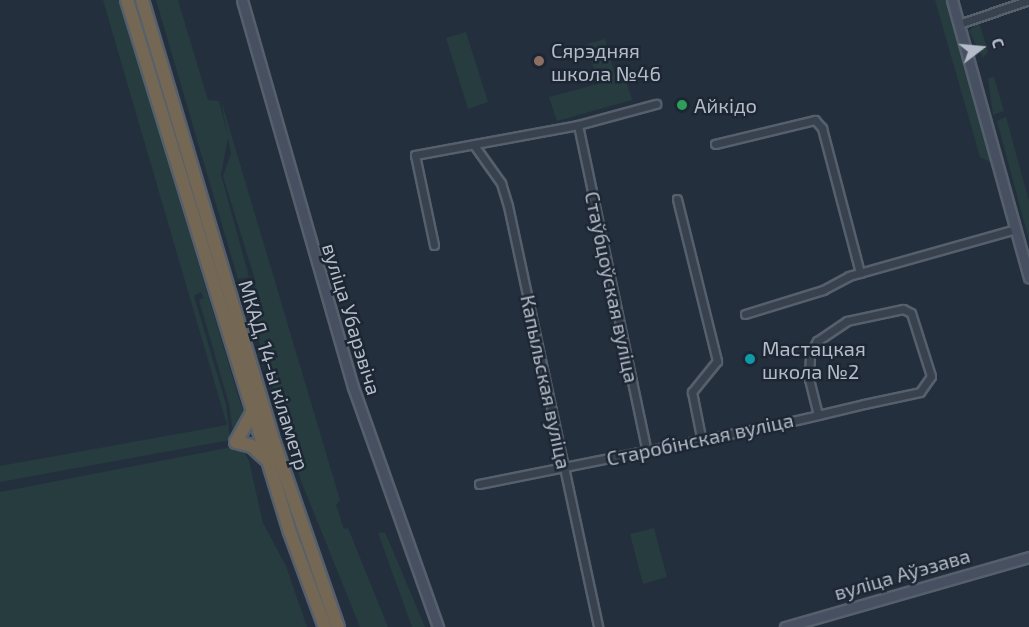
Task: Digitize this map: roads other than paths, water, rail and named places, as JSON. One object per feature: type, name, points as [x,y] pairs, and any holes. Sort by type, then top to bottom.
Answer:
[{"type":"highway","name":"МКАД, 14-ы кіламетр","points":[[127,0],[267,460],[325,627]]},
{"type":"highway","name":"МКАД, 14-ы кіламетр","points":[[142,0],[274,445],[338,627]]},
{"type":"highway","points":[[252,412],[248,427],[236,442],[252,446],[267,460]]},
{"type":"main road","name":"вуліца Убарэвіча","points":[[240,0],[352,387],[438,627]]},
{"type":"main road","points":[[952,0],[1029,278]]},
{"type":"main road","name":"вуліца Аўэзава","points":[[785,627],[1029,556]]},
{"type":"street","points":[[959,24],[1029,0]]},
{"type":"street","points":[[434,245],[412,158],[421,153],[578,125],[656,104]]},
{"type":"street","points":[[715,144],[815,120],[822,128],[860,273]]},
{"type":"street","name":"Стаўбцоўская вуліца","points":[[578,125],[646,449]]},
{"type":"street","name":"Капыльская вуліца","points":[[474,145],[501,183],[508,206],[598,627]]},
{"type":"street","points":[[677,199],[717,361],[692,392],[701,437]]},
{"type":"street","points":[[745,314],[860,273],[1016,229]]},
{"type":"street","name":"Старобінская вуліца","points":[[479,484],[565,468],[701,437],[818,415],[920,392],[931,376],[911,313],[903,309],[847,321],[821,337],[810,354],[809,379],[818,415]]},
{"type":"place","name":"Сярэдняя школа №46","points":[[539,61]]},
{"type":"place","name":"Айкідо","points":[[682,105]]},
{"type":"place","name":"Мастацкая школа №2","points":[[750,359]]}]
